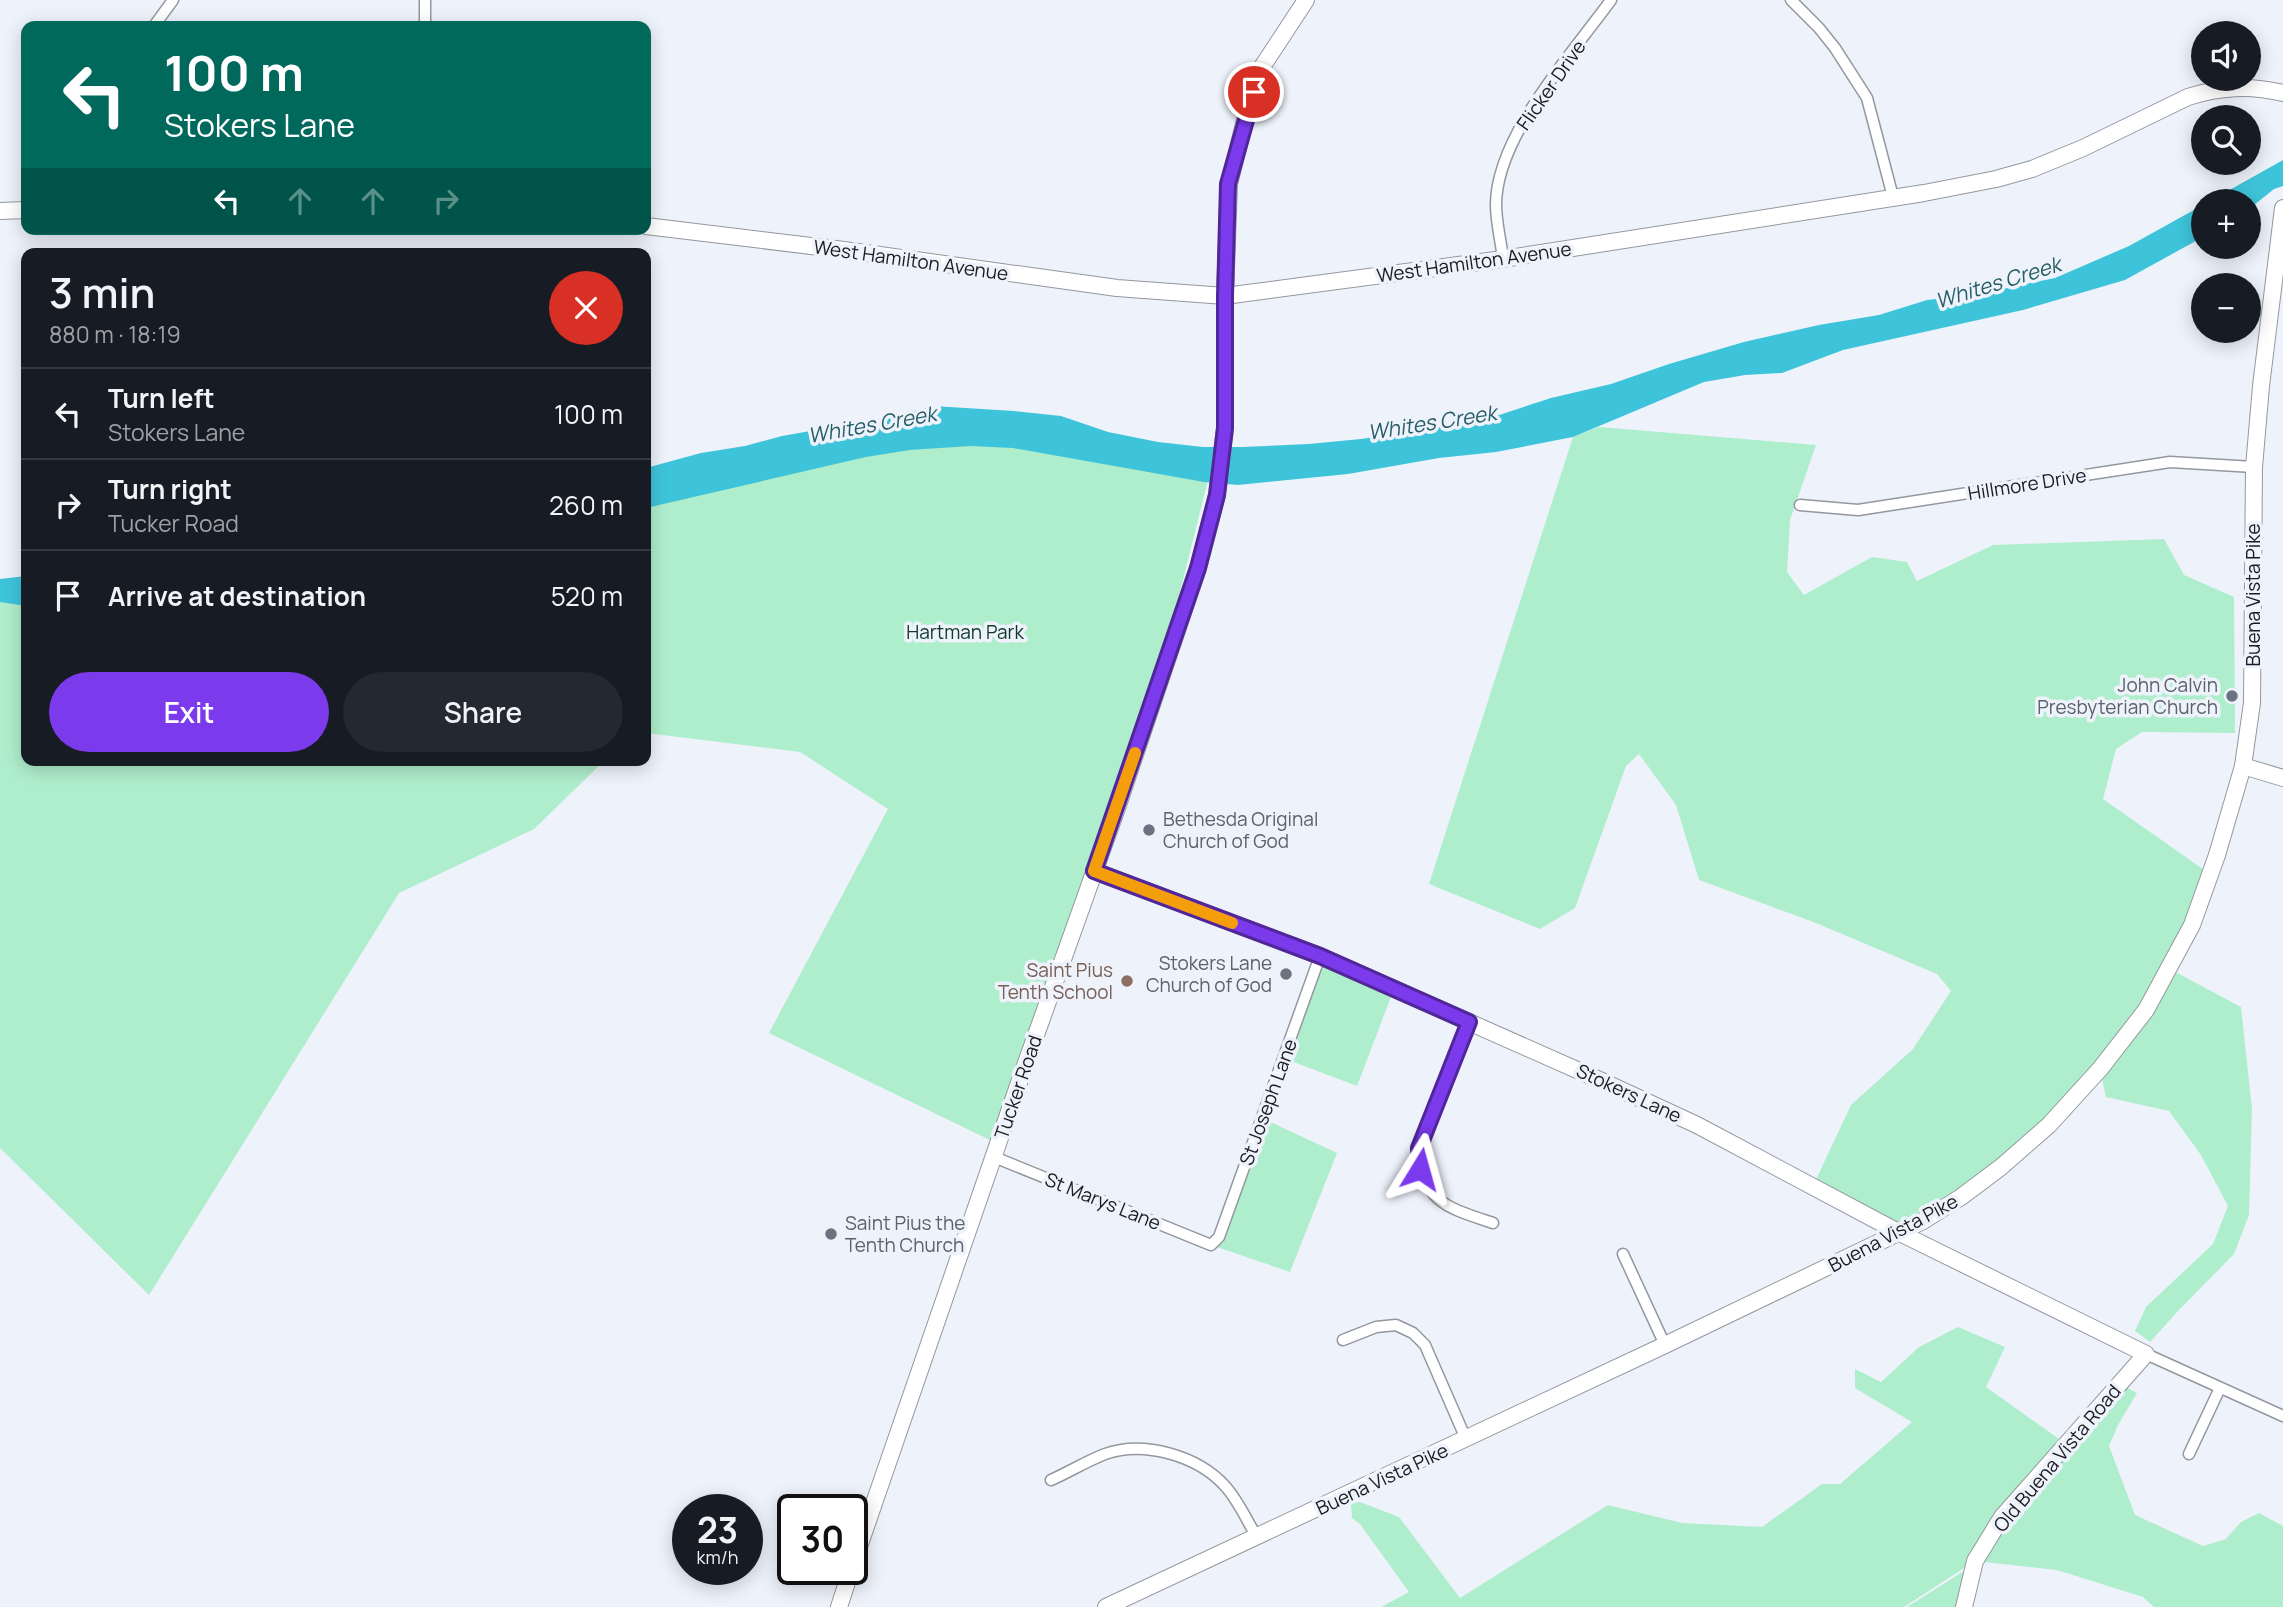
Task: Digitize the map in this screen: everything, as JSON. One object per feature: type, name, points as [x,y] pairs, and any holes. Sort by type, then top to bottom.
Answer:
[{"type":"street","points":[[158,21],[173,0]]},
{"type":"street","points":[[425,0],[425,21]]},
{"type":"street","name":"Tucker Road","points":[[868,1522],[1198,568],[1217,495],[1225,428],[1228,184],[1262,67],[1306,0]]},
{"type":"street","name":"Flicker Drive","points":[[1503,258],[1496,204],[1504,158],[1524,119],[1612,0]]},
{"type":"street","points":[[1791,0],[1835,48],[1867,98],[1893,197]]},
{"type":"street","name":"West Hamilton Avenue","points":[[651,227],[1117,288],[1225,296],[1503,258],[1996,179],[2032,169],[2084,148],[2188,97],[2215,89],[2245,87],[2283,93]]},
{"type":"street","name":"Buena Vista Pike","points":[[1106,1607],[1900,1233],[1961,1197],[2001,1167],[2049,1125],[2100,1069],[2146,1010],[2192,925],[2217,855],[2243,765],[2252,703],[2254,467],[2261,386],[2278,295],[2283,208]]},
{"type":"street","points":[[0,211],[21,210]]},
{"type":"street","name":"Hillmore Drive","points":[[1800,505],[1858,510],[2170,462],[2254,467]]},
{"type":"street","points":[[2243,765],[2283,778]]},
{"type":"street","name":"Stokers Lane","points":[[1094,871],[1320,956],[1697,1125],[1900,1233],[2146,1354]]},
{"type":"street","name":"St Joseph Lane","points":[[1211,1245],[1219,1237],[1320,956]]},
{"type":"street","points":[[1469,1022],[1419,1148],[1420,1169],[1427,1186],[1441,1202],[1456,1211],[1493,1223]]},
{"type":"street","name":"St Marys Lane","points":[[994,1157],[1211,1245]]},
{"type":"street","points":[[1623,1254],[1665,1345]]},
{"type":"street","points":[[1343,1340],[1376,1327],[1396,1325],[1413,1333],[1425,1345],[1466,1439]]},
{"type":"street","points":[[2146,1354],[2283,1416]]},
{"type":"street","name":"Old Buena Vista Road","points":[[1964,1607],[1975,1561],[2001,1517],[2146,1354]]},
{"type":"street","points":[[2189,1454],[2221,1388]]},
{"type":"street","points":[[1051,1480],[1105,1454],[1127,1449],[1150,1449],[1208,1471],[1226,1487],[1257,1537]]},
{"type":"street","name":"Tucker Road","points":[[839,1607],[846,1585]]},
{"type":"green space","points":[[1599,427],[1816,445],[1790,520],[1787,572],[1804,595],[1872,557],[1907,562],[1917,581],[1993,545],[2164,539],[2184,575],[2234,597],[2235,733],[2142,732],[2116,749],[2103,799],[2210,874],[2168,968],[2241,1007],[2252,1109],[2249,1215],[2234,1254],[2150,1342],[2135,1331],[2146,1307],[2213,1244],[2228,1206],[2201,1155],[2169,1111],[2106,1097],[2100,1070],[2049,1125],[1900,1233],[1813,1186],[1851,1105],[1913,1049],[1951,991],[1937,974],[1816,923],[1699,880],[1676,805],[1639,754],[1626,766],[1575,908],[1540,929],[1429,884],[1573,437]]},
{"type":"green space","name":"Hartman Park","points":[[996,440],[1208,480],[1170,632],[992,1141],[769,1033],[888,809],[800,752],[651,734],[651,483],[749,464]]},
{"type":"green space","points":[[21,591],[21,766],[599,766],[534,829],[399,893],[149,1295],[0,1148],[0,593]]},
{"type":"green space","points":[[1320,956],[1394,989],[1357,1086],[1283,1058]]},
{"type":"green space","points":[[1262,1118],[1337,1153],[1290,1272],[1211,1245]]},
{"type":"green space","points":[[1958,1327],[2005,1347],[1986,1387],[2066,1444],[2119,1384],[2137,1393],[2109,1446],[2135,1515],[2203,1546],[2226,1539],[2241,1522],[2259,1513],[2283,1526],[2283,1607],[2154,1607],[2143,1597],[2057,1570],[1975,1561],[1904,1607],[1381,1607],[1409,1592],[1360,1524],[1352,1518],[1351,1503],[1360,1502],[1399,1517],[1460,1598],[1608,1505],[1682,1523],[1762,1527],[1822,1484],[1840,1484],[1912,1422],[1855,1388],[1855,1369],[1881,1382],[1919,1347]]},
{"type":"green space","points":[[1975,1564],[1964,1607],[1907,1607]]},
{"type":"water","points":[[2283,160],[2283,186],[2274,189],[2261,199],[2261,189],[2231,189],[2261,175],[2261,172]]},
{"type":"water","name":"Whites Creek","points":[[2191,212],[2191,244],[2125,280],[2023,310],[1843,350],[1782,373],[1745,375],[1704,382],[1573,437],[1496,452],[1439,458],[1348,474],[1238,485],[1204,482],[1013,448],[970,446],[910,450],[866,457],[651,507],[651,467],[701,453],[896,416],[933,406],[1061,416],[1108,432],[1203,447],[1309,444],[1361,439],[1484,420],[1744,342],[1879,315],[1927,300],[1978,294],[2055,278],[2129,246]]},
{"type":"water","points":[[21,577],[21,605],[0,602],[0,579]]},
{"type":"slow traffic","points":[[1135,753],[1094,871],[1232,923]]},
{"type":"place","name":"John Calvin Presbyterian Church","points":[[2232,696]]},
{"type":"place","name":"Bethesda Original Church of God","points":[[1149,830]]},
{"type":"place","name":"Stokers Lane Church of God","points":[[1286,974]]},
{"type":"place","name":"Saint Pius Tenth School","points":[[1127,981]]},
{"type":"place","name":"Saint Pius the Tenth Church","points":[[831,1234]]},
{"type":"route","points":[[1254,92],[1228,184],[1225,428],[1217,495],[1198,568],[1094,871],[1320,956],[1469,1022],[1419,1148],[1420,1169]]}]
